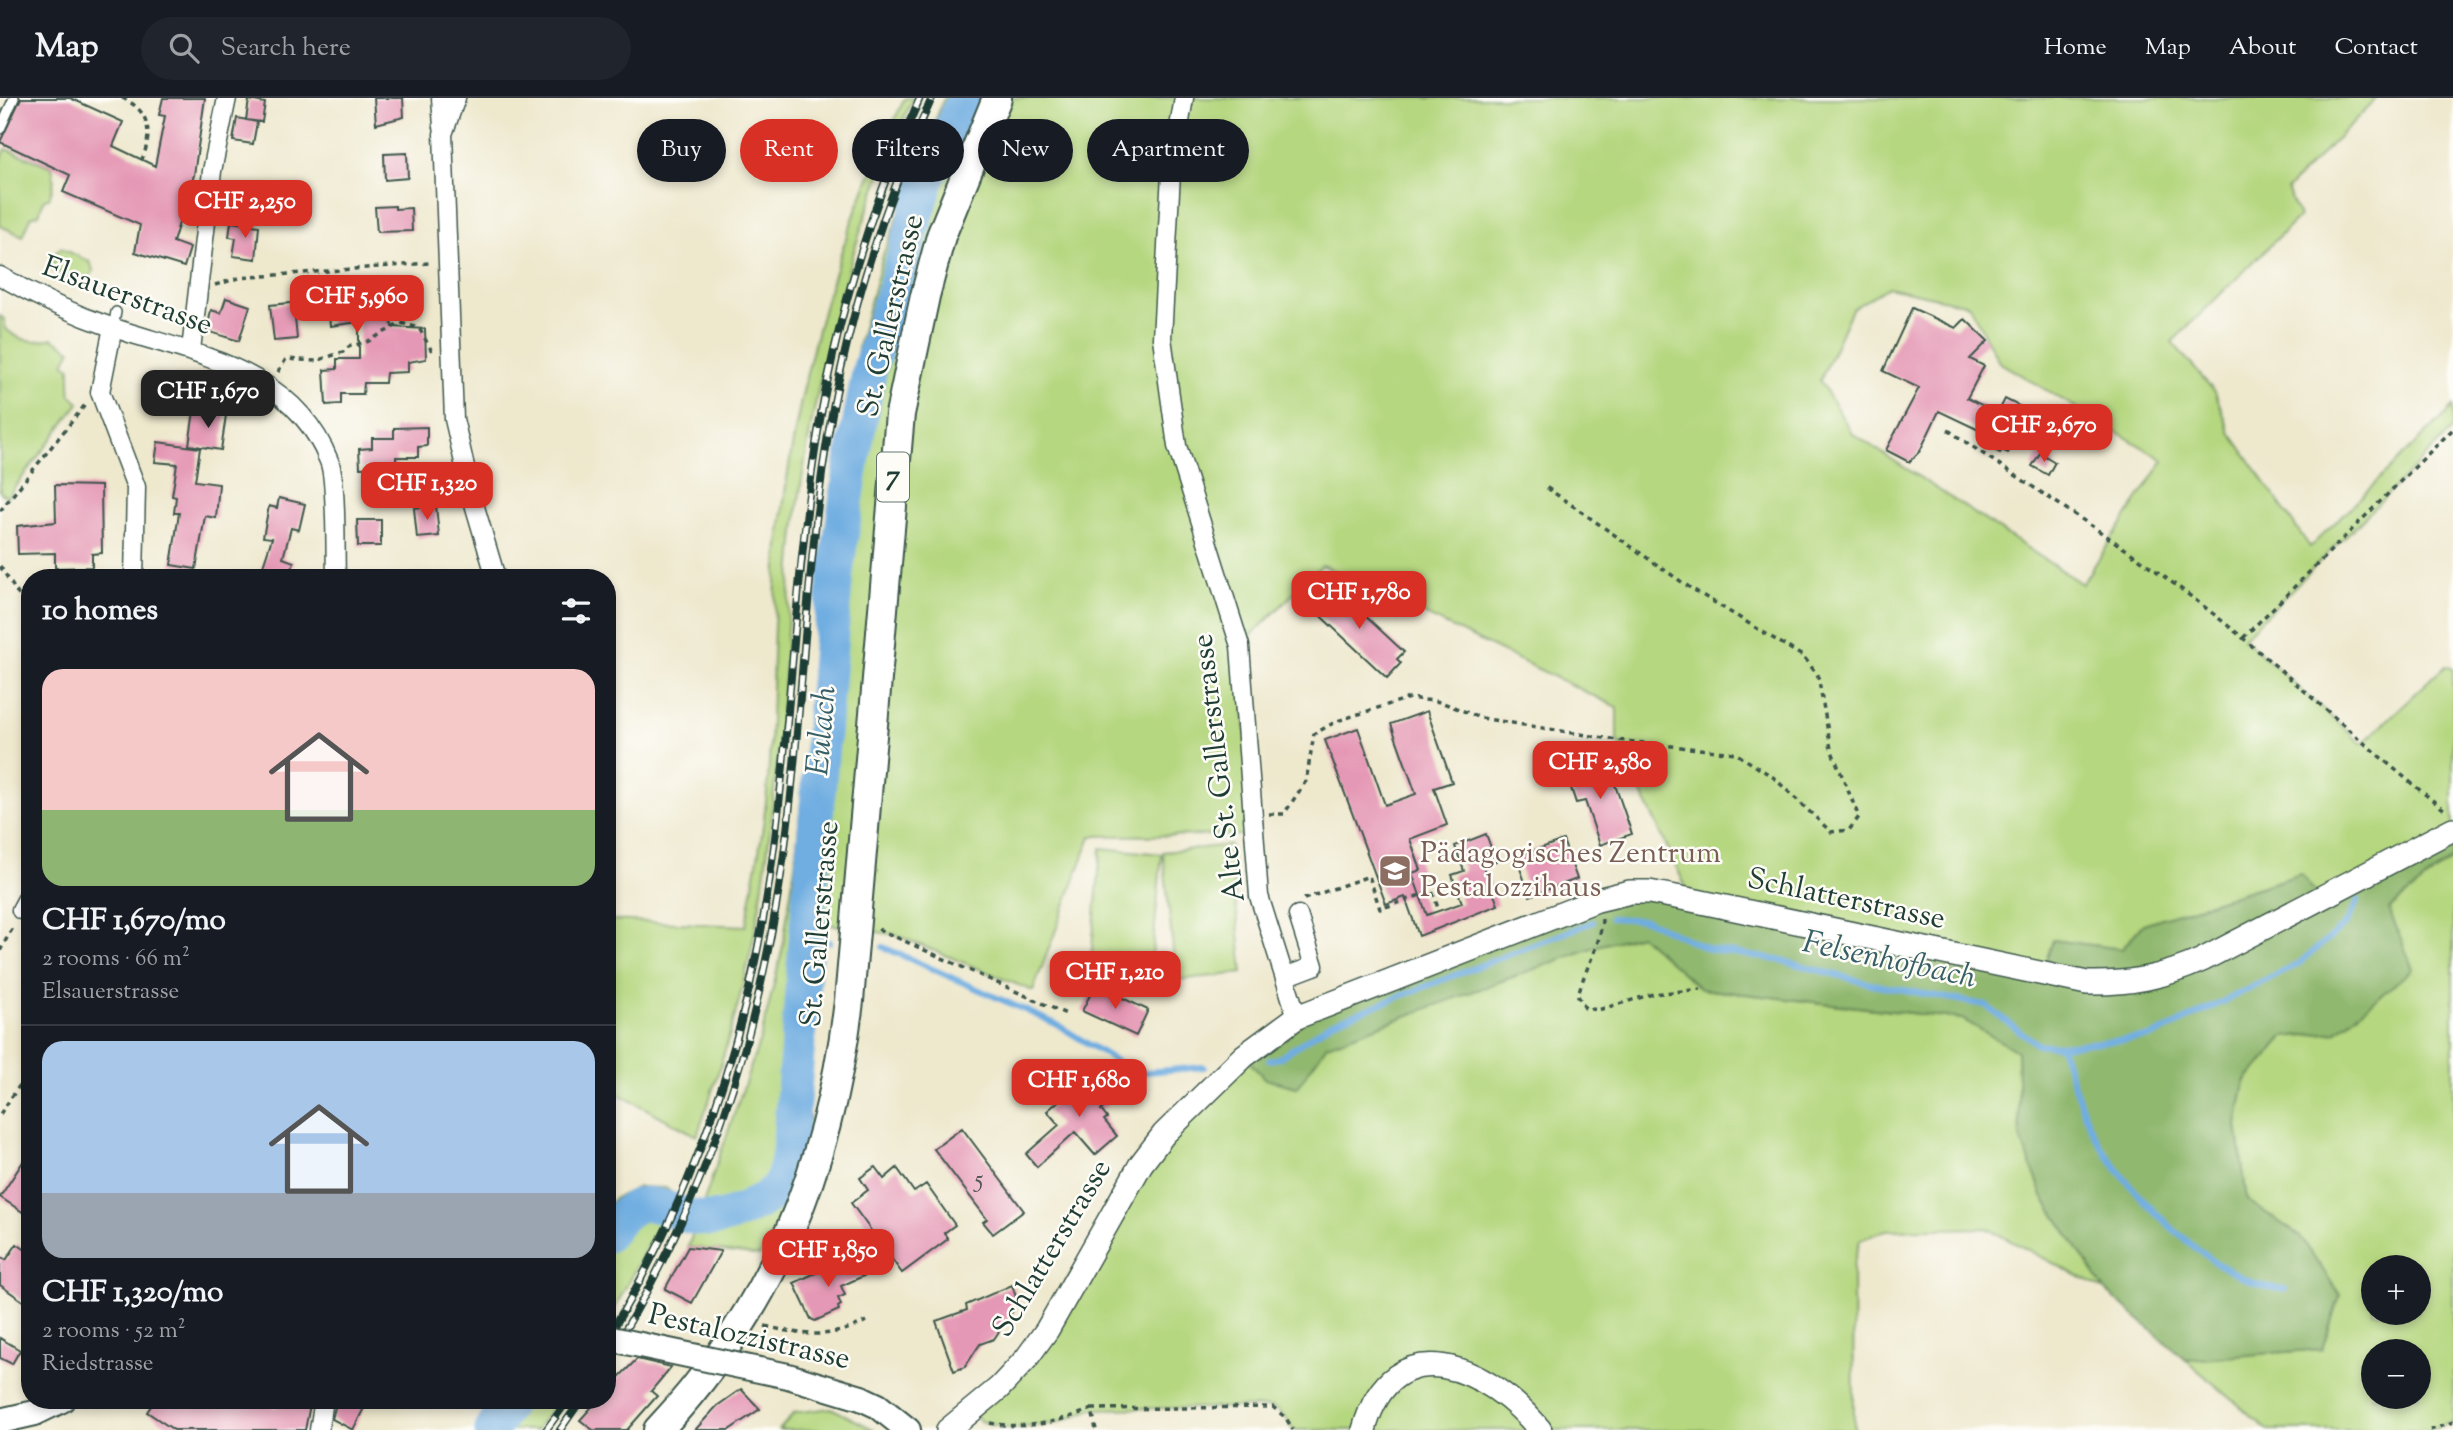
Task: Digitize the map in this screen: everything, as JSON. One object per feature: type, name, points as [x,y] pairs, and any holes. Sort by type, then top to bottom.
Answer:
[{"type":"main road","name":"St. Gallerstrasse","points":[[658,1430],[698,1385],[747,1317],[795,1220],[824,1136],[836,1089],[855,928],[900,414],[922,308],[941,236],[997,98]]},
{"type":"main road","name":"Pestalozzistrasse","points":[[616,1340],[788,1376],[861,1398],[878,1406],[908,1430]]},
{"type":"main road","points":[[0,1421],[43,1409]]},
{"type":"street","points":[[191,350],[212,171],[227,98]]},
{"type":"street","points":[[441,98],[454,419],[472,497],[493,569]]},
{"type":"street","points":[[443,134],[456,98]]},
{"type":"street","name":"Alte St. Gallerstrasse","points":[[1184,98],[1171,173],[1162,338],[1177,446],[1240,646],[1259,896],[1297,1017]]},
{"type":"street","name":"Elsauerstrasse","points":[[0,276],[61,307],[114,319],[245,370],[272,388],[296,410],[331,463],[336,569]]},
{"type":"street","points":[[114,319],[100,393],[136,487],[134,569]]},
{"type":"street","name":"Schlatterstrasse","points":[[948,1430],[999,1388],[1026,1359],[1047,1330],[1141,1164],[1164,1134],[1244,1056],[1297,1017],[1597,900],[1630,892],[1649,892],[2042,975],[2087,983],[2122,984],[2170,974],[2203,960],[2453,830]]},
{"type":"street","points":[[1284,977],[1314,966],[1298,915]]},
{"type":"street","points":[[1364,1430],[1370,1410],[1393,1378],[1417,1365],[1452,1366],[1486,1381],[1526,1412],[1541,1430]]},
{"type":"lane","points":[[0,129],[14,98]]},
{"type":"path","points":[[122,98],[136,104],[148,127],[150,141],[142,159]]},
{"type":"path","points":[[197,285],[216,285],[239,278],[433,262]]},
{"type":"path","points":[[272,388],[279,367],[286,359],[316,361],[344,352],[351,345],[365,342],[401,323],[419,328],[425,342],[439,359],[451,359]]},
{"type":"path","points":[[0,512],[78,411],[100,393]]},
{"type":"path","points":[[2243,638],[2453,429]]},
{"type":"path","points":[[1948,430],[2159,574],[2243,638],[2379,759],[2453,817]]},
{"type":"path","points":[[1252,814],[1284,814],[1307,781],[1314,734],[1337,721],[1409,698],[1441,702],[1481,718],[1617,740],[1735,753],[1773,777],[1831,832],[1849,830],[1859,817],[1831,749],[1818,676],[1804,657],[1689,587],[1543,485]]},
{"type":"path","points":[[0,566],[21,599]]},
{"type":"path","points":[[1332,890],[1369,876],[1380,909],[1432,891],[1438,908]]},
{"type":"path","points":[[1597,900],[1603,921],[1597,946],[1582,975],[1578,996],[1585,1007],[1598,1010],[1653,995],[1701,989]]},
{"type":"path","points":[[0,951],[21,910]]},
{"type":"path","points":[[855,928],[880,929],[1066,1014]]},
{"type":"path","points":[[0,1114],[21,1083]]},
{"type":"path","points":[[761,1325],[818,1336],[849,1330],[866,1321]]},
{"type":"path","points":[[980,1421],[1010,1429],[1057,1423],[1092,1409],[1273,1407],[1286,1418],[1293,1430]]},
{"type":"path","points":[[1092,1409],[1096,1430]]},
{"type":"path","points":[[2430,1430],[2453,1422]]},
{"type":"green space","points":[[905,98],[913,98],[904,119],[895,119]]},
{"type":"green space","points":[[944,98],[2377,98],[2287,189],[2299,217],[2172,342],[2215,392],[2230,432],[2310,547],[2453,407],[2453,429],[2243,638],[2362,744],[2445,666],[2453,669],[2453,847],[2443,835],[2319,899],[2301,874],[2143,924],[2122,949],[2053,940],[2042,974],[1692,900],[1617,740],[1617,707],[1322,565],[1240,647],[1253,835],[1091,836],[1033,991],[896,935],[815,922],[805,1101],[812,1125],[779,1219],[760,1256],[688,1247],[761,1037],[782,951],[795,865],[830,505],[859,343],[883,255],[911,182],[964,182],[964,119],[936,119]],"holes":[[[1888,287],[1969,305],[1999,362],[2164,460],[2082,584],[1852,433],[1820,381],[1852,309]]]},
{"type":"green space","points":[[6,149],[52,167],[53,171],[54,182],[49,198],[44,199],[39,214],[31,217],[23,236],[0,226],[0,162]]},
{"type":"green space","points":[[867,182],[878,182],[854,249],[839,302],[815,407],[797,514],[780,729],[761,900],[734,1018],[697,1136],[616,1093],[616,920],[746,926],[767,797],[777,567],[792,446],[819,326]]},
{"type":"green space","points":[[61,248],[90,262],[93,270],[87,286],[49,268]]},
{"type":"green space","points":[[0,316],[4,319],[6,329],[22,339],[33,341],[52,338],[71,350],[64,363],[70,368],[70,394],[79,403],[7,497],[0,492]]},
{"type":"green space","points":[[2443,835],[2453,847],[2453,858],[2389,909],[2413,969],[2336,1032],[2284,1037],[2245,1082],[2237,1125],[2247,1200],[2300,1236],[2340,1295],[2322,1349],[2186,1360],[2105,1290],[2044,1198],[2020,1136],[2017,1051],[1962,1019],[1701,989],[1640,935],[1597,946],[1327,1045],[1297,1087],[1265,1079],[1244,1056],[1297,1017],[1630,892],[2042,974],[2053,940],[2122,949],[2143,924],[2301,874],[2320,899]]},
{"type":"green space","points":[[1230,845],[1243,973],[1176,980],[1163,852]]},
{"type":"green space","points":[[1101,848],[1162,854],[1151,966],[1091,960]]},
{"type":"green space","points":[[2453,858],[2453,1422],[2430,1430],[2268,1430],[2186,1360],[2322,1349],[2300,1236],[2247,1200],[2237,1125],[2245,1082],[2284,1037],[2337,1032],[2389,909]]},
{"type":"green space","points":[[1640,935],[1701,989],[1962,1019],[2017,1051],[2020,1136],[2044,1198],[2105,1290],[1986,1228],[1886,1230],[1860,1240],[1853,1266],[1854,1430],[1293,1430],[1286,1418],[1273,1407],[1092,1409],[1057,1423],[1010,1429],[980,1421],[972,1411],[999,1388],[1141,1164],[1244,1056],[1297,1087],[1326,1045],[1597,946]]},
{"type":"green space","points":[[639,1187],[666,1188],[674,1195],[616,1306],[616,1198]]},
{"type":"green space","points":[[831,1408],[875,1430],[779,1430],[794,1413]]},
{"type":"green space","points":[[496,1409],[551,1409],[536,1430],[483,1430]]},
{"type":"building","points":[[21,98],[70,98],[123,122],[113,146],[155,166],[165,116],[159,115],[163,98],[205,98],[194,175],[173,242],[190,248],[184,267],[135,252],[140,225],[63,192],[70,175],[0,142]]},
{"type":"building","points":[[374,98],[403,98],[404,117],[376,124]]},
{"type":"building","points":[[249,100],[265,103],[262,122],[246,120]]},
{"type":"building","points":[[237,118],[257,122],[253,144],[233,141]]},
{"type":"building","points":[[407,153],[408,178],[385,180],[384,154]]},
{"type":"building","points":[[395,206],[395,209],[411,208],[412,231],[377,232],[375,207]]},
{"type":"building","points":[[231,222],[259,226],[256,259],[233,256],[236,238],[229,237]]},
{"type":"building","points":[[388,281],[392,327],[425,329],[426,359],[408,362],[408,372],[386,373],[385,383],[364,383],[363,394],[341,394],[341,404],[326,405],[324,370],[337,369],[337,359],[359,359],[359,322],[330,326],[329,315],[295,318],[297,339],[274,341],[270,305],[321,300],[319,286]]},
{"type":"building","points":[[226,298],[250,306],[239,341],[207,331],[211,310],[221,313]]},
{"type":"building","points":[[1912,308],[1956,328],[1965,319],[1988,341],[1970,359],[1984,366],[1967,398],[1998,413],[2005,399],[2029,411],[2008,453],[2002,450],[2000,453],[1980,443],[1983,436],[1979,434],[1981,431],[1939,411],[1920,451],[1909,462],[1886,450],[1919,388],[1883,371]]},
{"type":"building","points":[[194,411],[226,415],[221,450],[189,445]]},
{"type":"building","points":[[427,427],[427,446],[418,447],[418,457],[396,457],[396,467],[360,468],[359,449],[372,448],[372,438],[394,438],[394,428]]},
{"type":"building","points":[[158,442],[200,448],[195,481],[219,484],[216,518],[205,516],[196,569],[171,565],[179,513],[174,513],[176,497],[172,496],[177,464],[155,462]]},
{"type":"building","points":[[2040,453],[2055,462],[2048,475],[2032,466]]},
{"type":"building","points":[[55,485],[101,486],[102,553],[92,554],[92,567],[55,568],[55,553],[18,554],[17,526],[56,522]]},
{"type":"building","points":[[279,498],[305,504],[299,530],[291,528],[283,558],[294,562],[292,569],[262,569],[272,538],[263,537],[269,506],[277,508]]},
{"type":"building","points":[[436,505],[439,536],[417,538],[414,508]]},
{"type":"building","points":[[357,520],[381,520],[381,546],[358,546]]},
{"type":"building","points":[[1332,585],[1404,652],[1397,659],[1401,663],[1387,678],[1311,607]]},
{"type":"building","points":[[1427,711],[1452,782],[1434,788],[1447,825],[1410,839],[1421,870],[1412,873],[1427,915],[1462,903],[1452,875],[1464,871],[1455,846],[1486,834],[1496,861],[1483,866],[1498,905],[1419,936],[1405,897],[1386,904],[1325,740],[1358,728],[1385,805],[1416,794],[1391,724]]},
{"type":"building","points":[[1606,759],[1632,834],[1600,845],[1585,801],[1576,803],[1566,773]]},
{"type":"building","points":[[1563,840],[1577,879],[1530,896],[1516,857]]},
{"type":"building","points":[[1095,985],[1148,1010],[1136,1036],[1082,1011]]},
{"type":"building","points":[[1081,1071],[1099,1092],[1110,1082],[1120,1093],[1101,1110],[1107,1118],[1104,1120],[1117,1136],[1095,1155],[1075,1132],[1037,1167],[1026,1154],[1059,1125],[1047,1111],[1075,1087],[1069,1081]]},
{"type":"building","points":[[962,1128],[1024,1211],[993,1234],[983,1222],[987,1219],[934,1149]]},
{"type":"building","points":[[21,1165],[21,1211],[0,1197]]},
{"type":"building","points":[[875,1167],[884,1179],[897,1168],[914,1192],[926,1184],[955,1225],[944,1233],[948,1239],[902,1273],[851,1203],[868,1190],[860,1178]]},
{"type":"building","points":[[17,1244],[21,1247],[21,1300],[0,1285],[0,1256],[6,1260]]},
{"type":"building","points":[[688,1247],[721,1251],[692,1303],[665,1289]]},
{"type":"building","points":[[861,1258],[868,1274],[841,1286],[845,1295],[838,1298],[841,1305],[839,1310],[815,1321],[811,1319],[794,1283],[824,1269],[826,1273]]},
{"type":"building","points":[[1012,1285],[1018,1303],[994,1339],[980,1344],[965,1367],[954,1371],[936,1321],[967,1310],[966,1305]]},
{"type":"building","points":[[0,1338],[20,1350],[12,1364],[0,1358]]},
{"type":"building","points":[[637,1359],[671,1367],[651,1391],[657,1396],[627,1430],[593,1430],[580,1420],[590,1409],[616,1409],[616,1380]]},
{"type":"building","points":[[741,1389],[760,1409],[729,1430],[695,1430],[717,1406]]},
{"type":"building","points":[[149,1409],[309,1409],[305,1430],[174,1430],[147,1412]]},
{"type":"building","points":[[335,1409],[364,1409],[353,1430],[332,1419]]},
{"type":"waterway","name":"Eulach","points":[[616,1223],[633,1208],[645,1204],[695,1218],[711,1219],[735,1214],[772,1193],[781,1183],[786,1171],[836,572],[852,462],[870,368],[928,177],[965,98]]},
{"type":"waterway","name":"Felsenhofbach","points":[[1611,918],[1646,920],[1708,949],[1784,961],[1871,984],[1985,1005],[2037,1044],[2060,1046],[2151,1037],[2297,965],[2346,924],[2358,900]]},
{"type":"waterway","name":"Felsenhofbach","points":[[1269,1060],[1279,1058],[1331,1023],[1593,922]]},
{"type":"waterway","name":"Felsenhofbach","points":[[806,941],[830,942]]},
{"type":"waterway","name":"Felsenhofbach","points":[[883,947],[1056,1024],[1135,1073],[1204,1067]]},
{"type":"waterway","points":[[2060,1046],[2090,1126],[2122,1176],[2146,1203],[2202,1253],[2231,1272],[2259,1285],[2285,1289]]},
{"type":"waterway","name":"Eulach","points":[[492,1430],[505,1409]]},
{"type":"railway","points":[[616,1323],[658,1246],[700,1149],[718,1100],[747,999],[758,947],[776,827],[805,524],[830,370],[853,277],[868,231],[883,186],[920,98]]},
{"type":"railway","points":[[616,1345],[661,1264],[685,1214],[725,1110],[756,1004],[768,950],[786,839],[818,504],[835,399],[859,296],[874,246],[932,98]]},
{"type":"railway","points":[[546,1430],[561,1409]]},
{"type":"railway","points":[[560,1430],[575,1409]]},
{"type":"place","name":"Pädagogisches Zentrum Pestalozzihaus","points":[[1395,871]]}]
